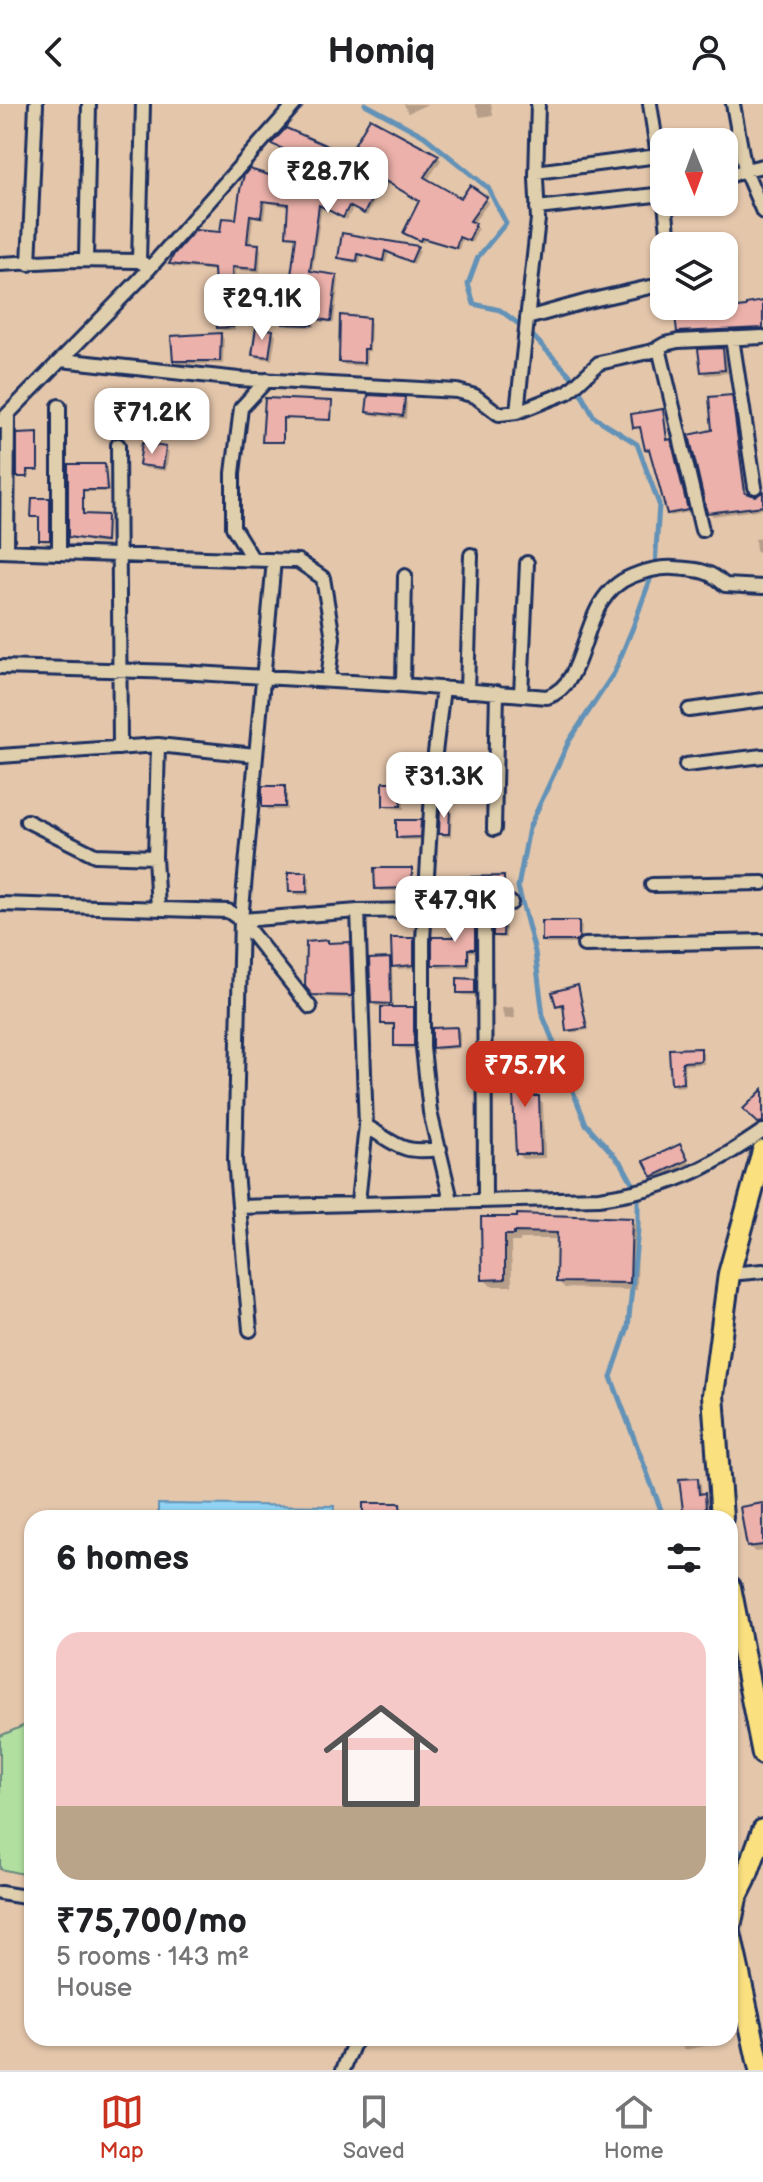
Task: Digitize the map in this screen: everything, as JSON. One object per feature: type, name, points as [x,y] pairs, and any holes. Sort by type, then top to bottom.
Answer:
[{"type":"main road","points":[[721,1510],[713,1395],[729,1274],[763,1151]]},
{"type":"main road","points":[[738,1627],[763,1754]]},
{"type":"main road","points":[[738,1891],[763,1830]]},
{"type":"main road","points":[[738,1970],[760,2070]]},
{"type":"street","points":[[29,264],[36,104]]},
{"type":"street","points":[[86,260],[89,104]]},
{"type":"street","points":[[143,104],[144,265]]},
{"type":"street","points":[[295,104],[4,418],[4,551],[298,561],[323,578],[333,638],[328,680]]},
{"type":"street","points":[[517,412],[537,208],[538,104]]},
{"type":"street","points":[[536,172],[658,156],[650,104]]},
{"type":"street","points":[[733,104],[745,170],[763,212]]},
{"type":"street","points":[[738,173],[763,166]]},
{"type":"street","points":[[537,208],[650,196]]},
{"type":"street","points":[[0,264],[86,260],[144,265]]},
{"type":"street","points":[[527,318],[650,287]]},
{"type":"street","points":[[61,360],[267,380],[457,391],[475,396],[499,414],[517,412],[568,392],[599,363],[653,351],[678,341],[763,337]]},
{"type":"street","points":[[732,338],[755,487]]},
{"type":"street","points":[[659,348],[702,530]]},
{"type":"street","points":[[252,558],[233,527],[233,473],[241,408],[267,380]]},
{"type":"street","points":[[59,406],[59,553]]},
{"type":"street","points":[[118,445],[120,748]]},
{"type":"street","points":[[467,691],[471,555]]},
{"type":"street","points":[[250,1330],[235,1160],[241,920],[274,560]]},
{"type":"street","points":[[521,694],[527,563]]},
{"type":"street","points":[[0,667],[328,680],[547,697],[559,693],[568,681],[605,593],[622,580],[666,567],[713,573],[725,585],[763,587]]},
{"type":"street","points":[[403,685],[405,576]]},
{"type":"street","points":[[443,688],[434,761],[425,910],[423,1048],[430,1112],[451,1200]]},
{"type":"street","points":[[494,829],[497,692]]},
{"type":"street","points":[[689,710],[763,700]]},
{"type":"street","points":[[0,756],[158,745],[255,755]]},
{"type":"street","points":[[158,745],[155,857],[158,908]]},
{"type":"street","points":[[686,765],[763,756]]},
{"type":"street","points":[[27,821],[95,855],[155,857]]},
{"type":"street","points":[[652,885],[763,883]]},
{"type":"street","points":[[241,920],[511,903]]},
{"type":"street","points":[[0,904],[228,911],[241,920],[310,1007]]},
{"type":"street","points":[[484,904],[485,1200]]},
{"type":"street","points":[[358,911],[366,1126],[358,1202]]},
{"type":"street","points":[[584,945],[763,941]]},
{"type":"street","points":[[366,1126],[402,1150],[420,1152],[440,1149]]},
{"type":"street","points":[[239,1207],[599,1198],[638,1193],[690,1176],[763,1131]]},
{"type":"street","points":[[729,1274],[763,1271]]},
{"type":"street","points":[[0,1893],[24,1897]]},
{"type":"street","points":[[343,2070],[353,2046]]},
{"type":"green space","points":[[24,1726],[24,1874],[0,1869],[0,1736]]},
{"type":"water","points":[[158,1504],[334,1506],[334,1510],[158,1510]]},
{"type":"building","points":[[370,118],[439,155],[424,177],[461,198],[470,185],[487,197],[470,221],[476,223],[469,241],[459,237],[456,248],[422,238],[420,241],[403,233],[419,201],[385,181],[379,192],[376,190],[364,214],[349,206],[343,218],[319,205],[310,271],[337,275],[331,321],[312,318],[312,325],[283,324],[285,275],[291,276],[296,237],[286,236],[288,204],[263,201],[261,217],[250,215],[247,243],[259,244],[257,269],[232,267],[233,327],[217,328],[214,269],[169,264],[174,254],[195,230],[220,232],[222,218],[236,219],[240,190],[249,169],[282,179],[284,173],[354,188],[356,179],[271,144],[286,128],[348,155]]},
{"type":"building","points":[[342,233],[418,246],[411,262],[385,251],[383,261],[358,254],[357,261],[338,258]]},
{"type":"building","points":[[763,301],[763,328],[677,332],[676,320],[738,320],[738,308],[746,307],[746,304]]},
{"type":"building","points":[[340,315],[369,318],[368,349],[364,349],[364,363],[339,362]]},
{"type":"building","points":[[256,327],[273,330],[269,357],[252,355]]},
{"type":"building","points":[[221,333],[220,361],[173,361],[171,336]]},
{"type":"building","points":[[723,348],[725,370],[701,372],[698,349]]},
{"type":"building","points":[[368,395],[405,397],[403,416],[366,412]]},
{"type":"building","points":[[732,395],[745,493],[756,496],[763,492],[763,506],[707,513],[689,435],[712,430],[709,397]]},
{"type":"building","points":[[265,398],[332,401],[331,420],[283,418],[283,442],[262,442]]},
{"type":"building","points":[[663,409],[667,440],[671,439],[688,510],[667,514],[649,449],[645,450],[640,427],[633,428],[631,414]]},
{"type":"building","points":[[38,433],[38,470],[27,470],[27,477],[17,477],[17,434]]},
{"type":"building","points":[[142,443],[166,447],[163,468],[139,465]]},
{"type":"building","points":[[68,464],[105,464],[107,490],[83,490],[83,514],[107,515],[106,542],[68,537]]},
{"type":"building","points":[[32,498],[50,498],[50,540],[39,540],[39,517],[31,517]]},
{"type":"building","points":[[383,782],[401,782],[401,806],[383,806]]},
{"type":"building","points":[[262,786],[285,786],[285,807],[262,807]]},
{"type":"building","points":[[440,807],[450,807],[449,834],[439,834]]},
{"type":"building","points":[[396,820],[421,820],[420,837],[396,838]]},
{"type":"building","points":[[374,868],[412,868],[412,888],[375,889]]},
{"type":"building","points":[[288,872],[307,872],[307,892],[289,892]]},
{"type":"building","points":[[504,876],[504,895],[462,898],[462,877]]},
{"type":"building","points":[[504,913],[503,936],[493,936],[493,914]]},
{"type":"building","points":[[475,915],[475,949],[468,949],[468,964],[432,965],[432,937],[454,937],[454,927],[462,927],[462,916]]},
{"type":"building","points":[[542,921],[579,921],[579,938],[576,941],[542,941]]},
{"type":"building","points":[[391,938],[414,938],[414,965],[392,967]]},
{"type":"building","points":[[328,940],[328,943],[350,942],[352,996],[312,995],[305,986],[306,942]]},
{"type":"building","points":[[390,958],[391,1004],[371,1003],[369,959]]},
{"type":"building","points":[[457,978],[475,979],[475,993],[457,993]]},
{"type":"building","points":[[578,985],[587,1028],[566,1031],[563,1004],[556,1006],[552,992]]},
{"type":"building","points":[[381,1007],[414,1007],[414,1046],[394,1046],[394,1024],[381,1024]]},
{"type":"building","points":[[457,1027],[458,1046],[432,1048],[432,1028]]},
{"type":"building","points":[[701,1048],[701,1061],[682,1062],[683,1083],[671,1084],[669,1049]]},
{"type":"building","points":[[511,1055],[528,1055],[529,1096],[539,1096],[541,1154],[516,1154]]},
{"type":"building","points":[[763,1089],[763,1122],[758,1123],[743,1109]]},
{"type":"building","points":[[680,1144],[688,1160],[652,1177],[644,1161]]},
{"type":"building","points":[[517,1214],[632,1218],[630,1283],[556,1282],[557,1233],[514,1232],[514,1235],[505,1235],[505,1279],[482,1280],[481,1217],[517,1217]]},
{"type":"building","points":[[698,1478],[699,1494],[705,1493],[706,1509],[683,1510],[679,1479]]},
{"type":"building","points":[[363,1503],[400,1503],[400,1510],[363,1510]]},
{"type":"building","points":[[763,1503],[763,1545],[747,1547],[740,1507]]},
{"type":"waterway","points":[[365,104],[424,136],[488,188],[506,223],[478,257],[468,284],[474,304],[500,310],[528,331],[572,377],[594,417],[637,444],[659,504],[655,566],[633,627],[614,673],[569,741],[529,828],[518,887],[535,952],[543,1016],[586,1124],[622,1164],[638,1193],[638,1230],[628,1327],[611,1377],[661,1510]]},
{"type":"waterway","points":[[738,1849],[747,1857]]}]
